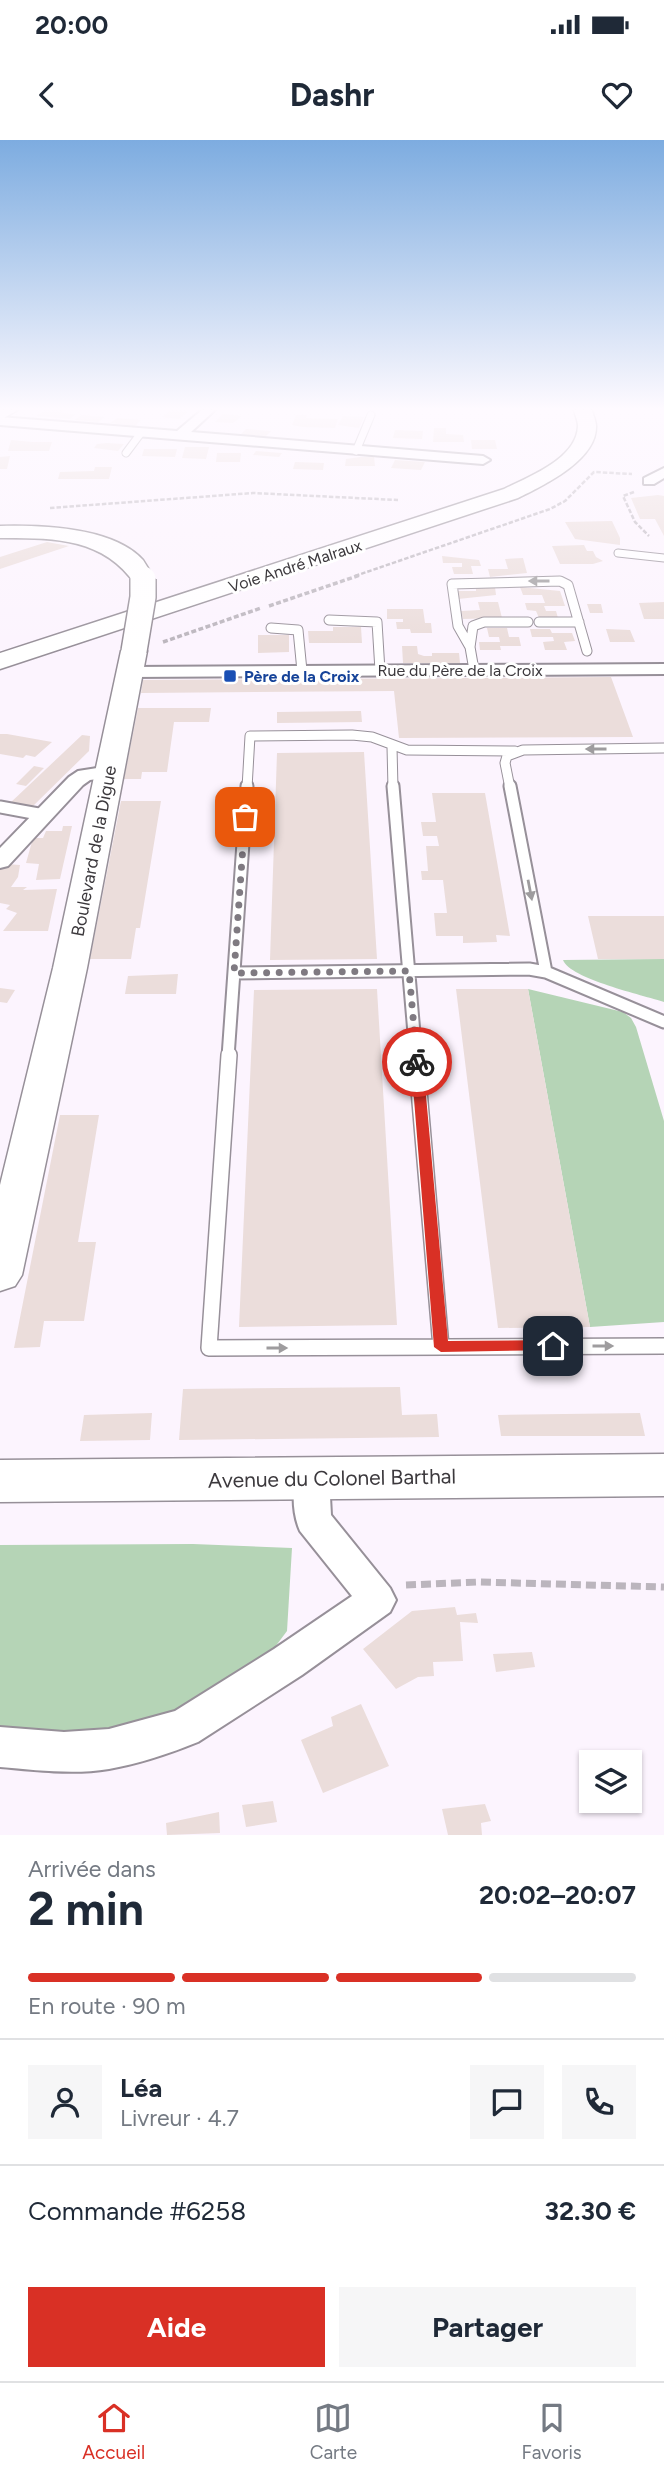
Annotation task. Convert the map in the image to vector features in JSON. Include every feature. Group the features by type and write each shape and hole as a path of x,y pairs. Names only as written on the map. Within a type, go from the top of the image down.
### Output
{"main road":[{"name":"Voie André Malraux","path":"0,652 394,526 496,489"},
{"name":"Voie André Malraux","path":"0,661 498,499 518,489"},
{"name":"Boulevard de la Digue","path":"0,532 57,533 82,539 128,559 139,570 143,579 143,597 132,661 70,968 0,1275"},
{"name":"Avenue du Colonel Barthal","path":"0,1481 664,1475"}],"street":[{"name":"Rue du Père de la Croix","path":"132,661 302,671 664,669"},
{"path":"0,861 81,778 110,772"},
{"path":"0,1747 64,1752 109,1749 184,1728 288,1662 377,1600 313,1520 312,1478"}],"lane":[{"path":"618,553 664,558"},
{"path":"470,647 457,622 452,584 565,582 587,651"},
{"path":"329,620 377,622 380,671"},
{"path":"474,670 470,647 475,624 579,622"},
{"path":"271,628 298,630 303,657 302,671"},
{"path":"664,748 407,750 365,736 250,736 209,1348 664,1346"},
{"path":"392,747 391,763 441,1347"},
{"path":"515,751 507,756 505,763 545,972"},
{"path":"0,807 44,815"},
{"path":"234,973 529,969 545,972 664,1021"}],"path":[{"path":"162,643 550,509 565,501 577,489"},
{"path":"635,522 623,496 640,489"},
{"path":"45,509 253,493 398,500"},
{"path":"377,1600 399,1586 479,1582 664,1587"}],"green space":[{"path":"664,959 664,1002 592,980 568,967 563,960"},
{"path":"528,989 623,1012 631,1018 636,1027 664,1121 664,1322 590,1327"},
{"path":"193,1544 292,1548 287,1631 272,1651 178,1713 118,1729 61,1733 0,1727 0,1545"}],"building":[{"path":"664,496 664,536 655,519 640,519 631,498"},
{"path":"612,521 620,538 620,545 575,539 565,522"},
{"path":"47,542 69,546 0,569 0,557"},
{"path":"584,545 587,551 593,551 596,557 603,561 593,564 560,564 552,546"},
{"path":"442,556 479,560 481,566 471,566 473,574 454,574 452,567 462,567 462,563 443,563"},
{"path":"523,558 527,573 490,577 488,569 508,569 505,559"},
{"path":"476,587 495,587 496,595 458,599 457,591 476,591"},
{"path":"520,587 560,591 565,606 544,606 546,611 556,611 558,618 539,618 536,611 527,610 525,603 545,603 542,595 523,595"},
{"path":"478,602 498,602 502,618 463,619 461,611 480,610"},
{"path":"664,602 664,619 644,619 639,603"},
{"path":"587,604 601,604 603,613 590,613"},
{"path":"387,609 423,609 425,623 431,623 432,633 411,633 410,629 397,629 396,622 403,622 403,619 387,619"},
{"path":"333,627 361,627 362,643 309,643 308,631 333,631"},
{"path":"487,628 507,628 509,637 519,637 521,646 480,650 479,642 500,642 499,637 489,637"},
{"path":"530,629 572,633 575,641 564,642 567,650 545,650 543,642 554,641 553,637 532,637"},
{"path":"606,629 630,630 635,642 610,642"},
{"path":"258,635 289,635 289,652 258,653"},
{"path":"402,646 417,646 418,654 424,656 432,656 432,653 459,653 460,663 403,663"},
{"path":"611,677 633,737 399,738 394,691 141,693 143,680"},
{"path":"138,708 211,708 209,722 174,722 167,772 142,772 141,779 124,779"},
{"path":"361,711 362,722 277,723 277,712"},
{"path":"0,734 52,742 35,757 26,755 23,758 0,754"},
{"path":"82,735 90,736 89,751 31,808 8,805"},
{"path":"364,752 377,959 270,960 277,753"},
{"path":"34,766 44,768 26,786 16,784"},
{"path":"432,793 485,793 510,936 496,935 497,942 463,943 463,936 436,936 434,913 447,913 443,880 422,880 421,871 428,871 426,846 439,846 437,836 423,836 421,822 436,822"},
{"path":"121,801 161,801 140,928 136,928 131,959 90,959"},
{"path":"63,826 72,826 60,879 36,880 39,864 26,863 33,838 43,838 46,831 62,831"},
{"path":"6,864 20,865 18,877 11,887 27,887 23,890 57,889 48,931 3,931 17,913 6,909 10,905 0,903 0,870"},
{"path":"588,916 664,916 664,959 598,959"},
{"path":"178,974 176,994 125,994 128,976"},
{"path":"0,988 15,990 7,1003 0,1002"},
{"path":"377,989 397,1325 239,1327 254,990"},
{"path":"456,989 528,989 590,1327 498,1328"},
{"path":"60,1115 99,1115 78,1242 96,1242 84,1321 44,1321 40,1347 14,1348"},
{"path":"400,1387 402,1415 437,1414 439,1437 179,1440 183,1389"},
{"path":"152,1413 150,1440 80,1441 84,1415"},
{"path":"640,1413 645,1436 501,1436 498,1415"},
{"path":"455,1607 457,1615 476,1613 478,1623 460,1622 463,1661 433,1662 434,1676 418,1677 396,1689 363,1649 412,1611"},
{"path":"532,1652 535,1667 496,1672 493,1654"},
{"path":"361,1704 389,1766 323,1793 301,1740 333,1726 331,1717"},
{"path":"273,1801 277,1822 246,1827 242,1805"},
{"path":"485,1804 491,1821 481,1823 482,1835 448,1835 442,1809"},
{"path":"219,1812 220,1833 167,1835 166,1823"}],"way so far":[{"path":"245,817 234,973 409,971 417,1062"}],"place":[{"name":"Père de la Croix","path":"230,676"}],"route":[{"path":"417,1062 441,1347 553,1346"}]}
